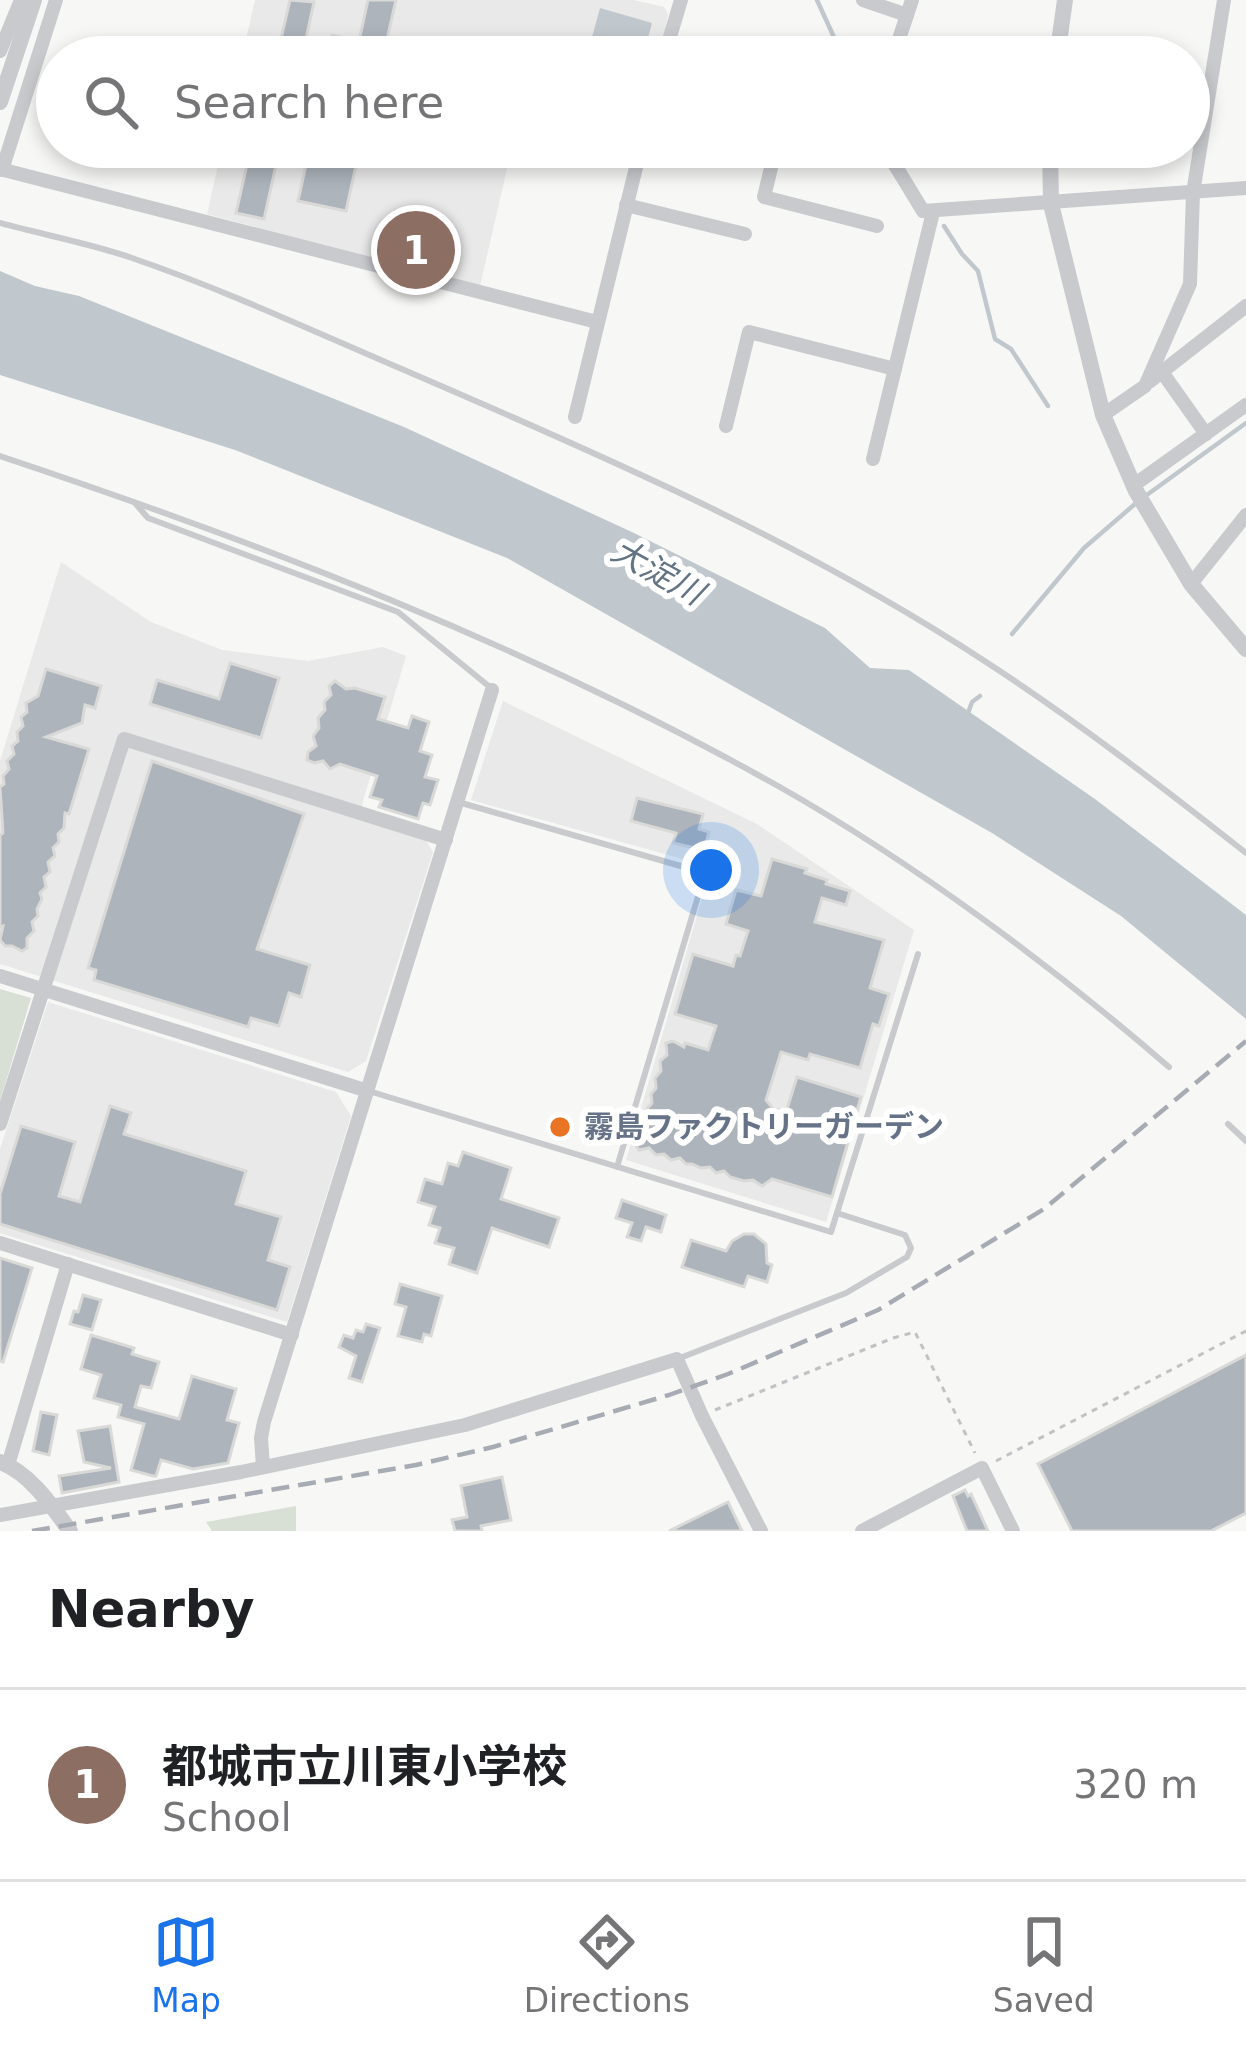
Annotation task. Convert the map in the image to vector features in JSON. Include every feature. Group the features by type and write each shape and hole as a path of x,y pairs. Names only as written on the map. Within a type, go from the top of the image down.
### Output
{"street":[{"path":"0,51 21,0"},
{"path":"0,102 34,0"},
{"path":"44,36 56,0"},
{"path":"670,36 680,0"},
{"path":"863,0 910,8"},
{"path":"1060,36 1065,0"},
{"path":"1210,87 1224,0"},
{"path":"36,62 1,170 597,322"},
{"path":"575,417 635,168"},
{"path":"771,168 764,197 878,226"},
{"path":"897,168 923,212 1246,188"},
{"path":"1050,168 1051,204 1103,415 1135,488 1191,584 1246,650"},
{"path":"1145,386 1190,284 1197,168"},
{"path":"626,205 745,234"},
{"path":"873,459 933,212"},
{"path":"1103,415 1246,306"},
{"path":"726,425 749,332 895,369"},
{"path":"1162,372 1206,434"},
{"path":"1135,488 1246,405"},
{"path":"1191,584 1246,515"},
{"path":"263,1466 264,1422 492,690"},
{"path":"0,1124 124,739 446,840"},
{"path":"0,976 368,1091"},
{"path":"0,1243 292,1335"},
{"path":"68,1264 4,1464 52,1506 70,1531"},
{"path":"0,1515 465,1425 676,1359 760,1531"},
{"path":"862,1531 982,1468 1013,1531"}],"lane":[{"path":"0,223 128,256 274,314 679,493 778,543 982,659 1246,853"},
{"path":"0,456 133,501 459,628 779,787 898,861 1004,937 1168,1067"},
{"path":"133,501 148,518 398,612 492,690"},
{"path":"458,802 705,873 616,1167"},
{"path":"368,1091 831,1232 918,954"},
{"path":"1228,1124 1246,1141"},
{"path":"676,1359 847,1293 907,1257 911,1248 905,1235 837,1214"}],"path":[{"path":"702,1416 915,1332 982,1468 1246,1331"}],"shaded area":[{"path":"255,0 634,0 664,7 668,14 664,36 247,36"},
{"path":"217,168 507,168 480,286 207,214"},
{"path":"61,562 151,622 222,650 308,661 383,647 406,656 358,818 425,839 433,852 366,1061 348,1072 0,964 0,761"},
{"path":"503,701 757,824 914,930 826,1222 626,1160 711,867 471,800"},
{"path":"0,989 31,998 0,1101"},
{"path":"48,1002 336,1092 351,1116 287,1322 0,1233 0,1149"},
{"path":"296,1506 296,1531 212,1531 206,1522"}],"water":[{"path":"600,8 652,23 648,36 592,36"},
{"name":"大淀川","path":"0,271 35,286 79,296 404,427 825,628 870,668 909,670 1095,799 1246,915 1246,1019 1121,916 992,833 507,558 235,450 0,375"}],"building":[{"path":"290,0 314,2 307,36 282,36"},
{"path":"368,0 396,0 388,36 360,36"},
{"path":"246,168 275,168 264,219 236,213"},
{"path":"305,168 355,168 346,211 298,201"},
{"path":"230,663 279,678 261,738 150,704 157,680 219,699"},
{"path":"46,669 101,686 95,708 85,705 82,723 46,737 89,749 53,848 55,856 48,862 50,872 44,877 46,887 32,922 34,931 22,951 0,940 0,787 23,726 26,703 38,696"},
{"path":"335,681 346,689 385,697 378,719 408,728 412,716 429,722 420,751 432,755 425,777 438,780 430,805 423,803 418,819 379,807 382,800 370,797 377,776 340,764 330,769 323,761 307,760 316,746 313,736 331,695 329,686"},
{"path":"152,761 304,814 257,949 310,965 301,997 289,993 279,1026 251,1018 248,1027 94,980 96,970 88,968"},
{"path":"637,798 703,814 699,829 709,832 704,850 673,843 676,833 631,821"},
{"path":"772,859 807,869 805,873 827,880 826,884 850,891 846,905 822,898 815,922 884,940 870,988 889,994 879,1026 873,1024 860,1068 810,1054 808,1060 781,1052 766,1100 774,1110 787,1109 797,1077 861,1097 832,1197 772,1179 762,1186 724,1171 686,1164 680,1158 656,1155 649,1148 639,1150 635,1144 652,1103 660,1061 667,1055 666,1043 708,1050 716,1026 675,1014 693,954 733,966 748,931 726,924 736,890 761,896"},
{"path":"110,1106 131,1113 124,1134 246,1171 236,1204 281,1217 268,1260 290,1267 277,1310 0,1224 0,1194 21,1126 75,1142 59,1196 80,1202"},
{"path":"463,1152 511,1168 501,1199 559,1218 549,1247 492,1228 477,1273 449,1264 454,1248 435,1243 440,1228 429,1225 435,1207 418,1202 425,1179 442,1184 448,1163 458,1166"},
{"path":"622,1200 666,1215 661,1232 646,1227 641,1241 627,1237 632,1223 616,1218"},
{"path":"744,1234 754,1234 766,1244 767,1263 772,1265 767,1282 748,1276 744,1287 682,1267 691,1240 726,1251"},
{"path":"0,1258 32,1268 3,1362 0,1361"},
{"path":"400,1284 442,1296 431,1336 424,1334 422,1342 398,1336 406,1307 395,1304"},
{"path":"83,1295 101,1300 92,1330 70,1324"},
{"path":"366,1324 380,1328 362,1382 349,1378 356,1356 339,1347 344,1335 353,1338"},
{"path":"91,1335 134,1348 132,1354 159,1362 151,1388 141,1386 135,1407 179,1419 192,1376 236,1389 227,1420 239,1423 228,1463 193,1469 161,1460 156,1476 131,1470 144,1424 118,1417 121,1405 94,1398 101,1375 81,1369"},
{"path":"1246,1355 1246,1513 1211,1531 1072,1531 1038,1464"},
{"path":"41,1412 57,1415 49,1455 33,1451"},
{"path":"110,1426 119,1482 62,1493 59,1476 111,1468 84,1462 78,1431"},
{"path":"502,1477 511,1520 481,1526 482,1531 455,1531 452,1520 467,1517 461,1486"},
{"path":"965,1490 988,1531 967,1531 953,1496"},
{"path":"728,1502 742,1531 669,1531"}],"waterway":[{"path":"817,0 833,36"},
{"path":"944,226 978,271 995,339 1011,349 1048,406"},
{"path":"1144,497 1246,423"},
{"path":"1012,634 1084,548 1135,504"},
{"path":"967,716 980,696"}],"railway":[{"path":"32,1531 416,1465 493,1447 728,1374 878,1310 1044,1209 1246,1041"}],"place":[{"name":"都城市立川東小学校","path":"416,250"},
{"name":"霧島ファクトリーガーデン","path":"560,1127"}]}
